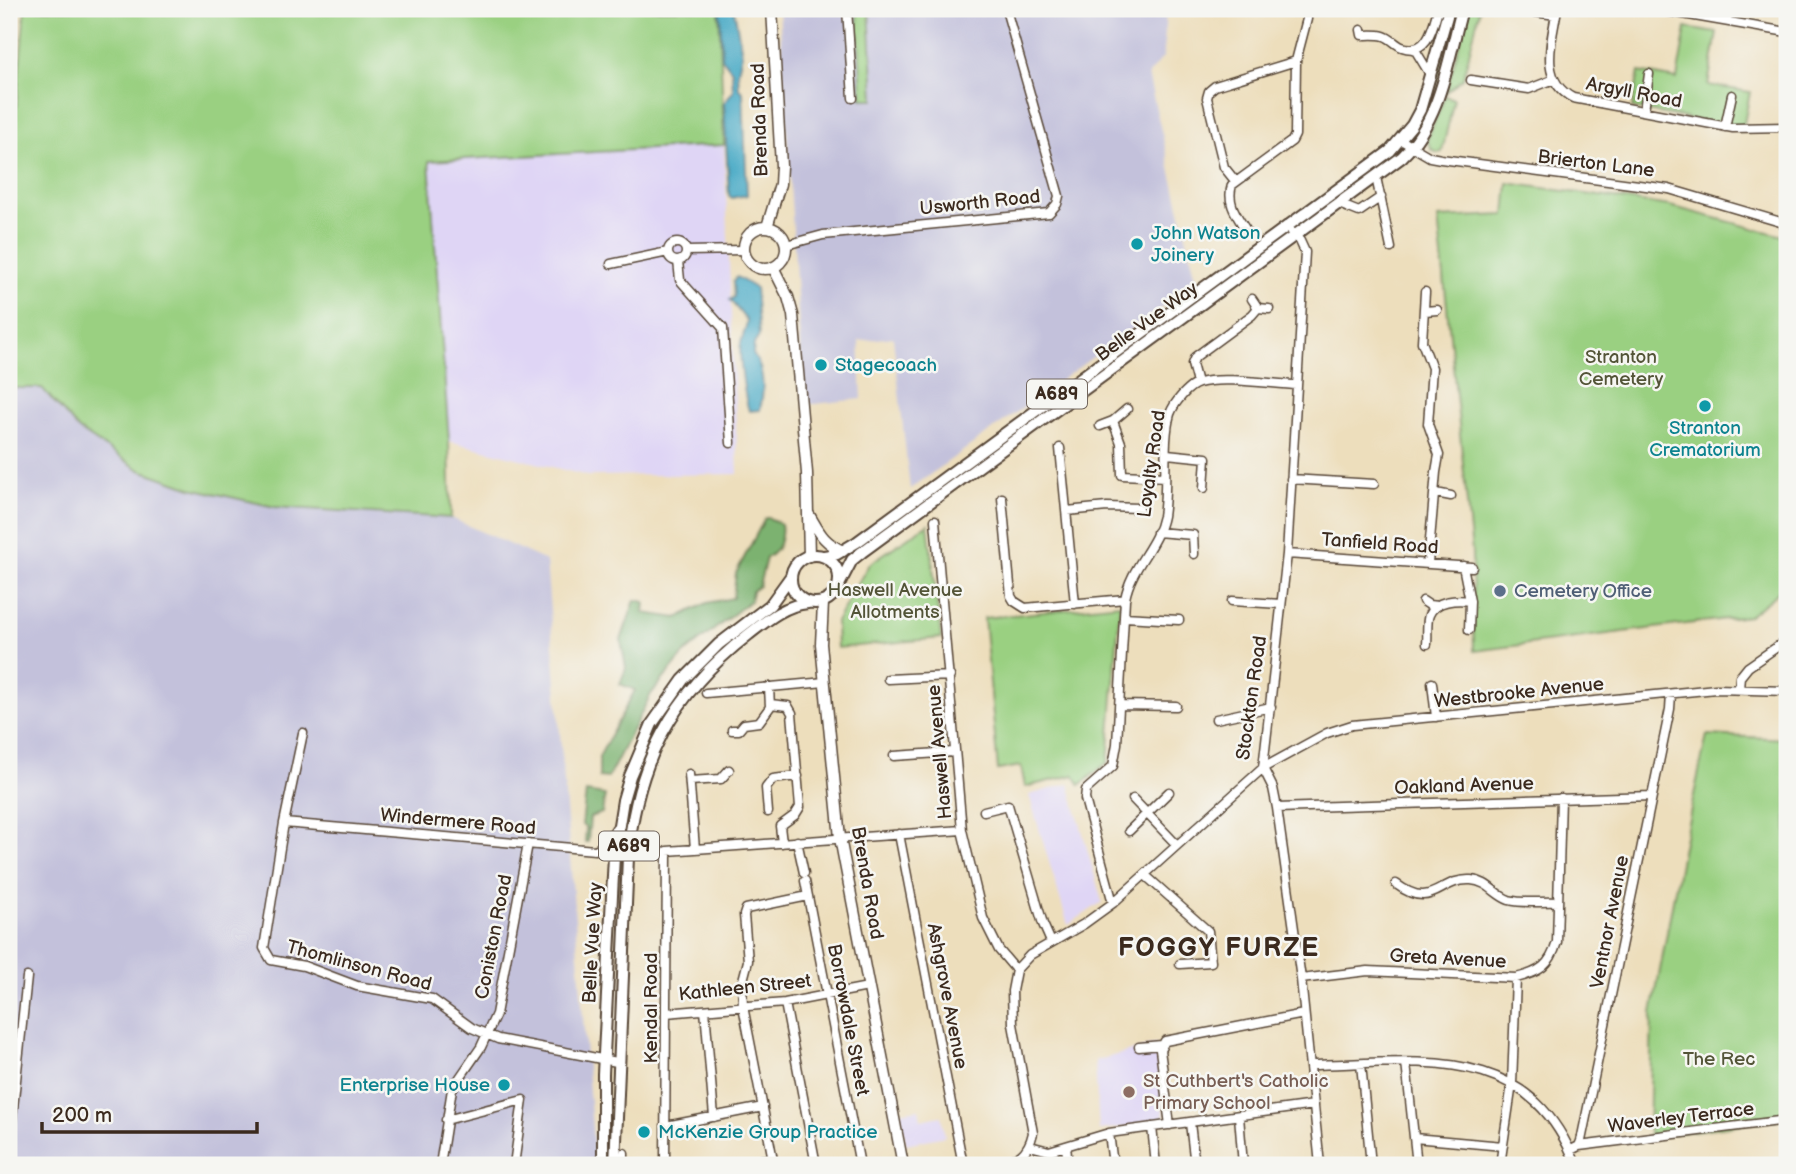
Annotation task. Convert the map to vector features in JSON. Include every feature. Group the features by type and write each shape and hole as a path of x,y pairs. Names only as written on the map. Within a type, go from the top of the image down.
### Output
{"highway":[{"name":"A689","path":"791,576 797,563 809,556 824,556 843,551 1291,231 1378,160 1401,140 1420,110 1449,9"},
{"name":"A689","path":"1380,175 1412,147 1429,123 1462,9"},
{"name":"Belle Vue Way","path":"839,585 852,560 862,552 1291,231 1339,204 1380,175"},
{"path":"824,556 836,567 839,585"},
{"name":"Belle Vue Way","path":"603,1165 604,1059 618,825 622,800 641,746 668,701 703,658 775,600 791,576"},
{"path":"791,576 794,593 808,603"},
{"name":"A689","path":"808,603 822,603 833,596 839,585"},
{"name":"Belle Vue Way","path":"615,1165 630,832 648,761 678,705 707,670 731,648 779,613 797,604 808,603"}],"main road":[{"name":"Brenda Road","path":"767,227 780,184 781,166 772,9"},
{"path":"767,227 779,232 786,245 782,260 773,267 760,268 749,262 744,250 749,234 767,227"},
{"path":"773,267 793,314 807,473 809,556"},
{"path":"808,512 826,543 843,551"},
{"name":"Brenda Road","path":"822,603 820,630 840,838 903,1165"}],"street":[{"path":"848,9 853,98"},
{"path":"1247,232 1229,199 1232,185 1292,141 1295,135 1296,61 1307,9"},
{"path":"1362,30 1362,35 1383,36 1400,47 1414,48 1431,35 1438,9"},
{"path":"1654,9 1787,32"},
{"name":"Usworth Road","path":"786,245 823,235 1049,213 1054,210 1059,195 1008,10"},
{"path":"1471,80 1529,89 1552,80 1549,60 1557,12 1520,10"},
{"path":"1414,48 1431,76"},
{"path":"1236,182 1224,167 1207,98 1209,91 1215,86 1296,61"},
{"path":"1644,111 1649,74"},
{"name":"Argyll Road","path":"1552,80 1573,98 1725,127 1787,127"},
{"path":"1725,127 1732,95"},
{"name":"Brierton Lane","path":"1401,140 1430,157 1669,189 1787,224"},
{"path":"1380,175 1381,197 1391,248"},
{"path":"1339,204 1359,212 1381,197"},
{"path":"1239,218 1248,213"},
{"name":"Stockton Road","path":"1016,970 1030,955 1084,924 1113,902 1263,768 1287,554 1305,252 1291,231"},
{"path":"668,252 676,243 682,245 686,251"},
{"path":"686,251 744,250"},
{"path":"668,252 672,260 678,261 684,257 686,251"},
{"path":"611,264 668,252"},
{"path":"678,261 680,280 723,328 731,443"},
{"path":"1425,292 1422,342 1432,368 1428,424 1439,455 1428,563"},
{"path":"1252,299 1258,308"},
{"path":"1258,308 1195,357 1192,364 1197,383 1229,381 1296,385"},
{"path":"1258,308 1269,309"},
{"path":"1425,312 1437,310"},
{"name":"Loyalty Road","path":"1113,902 1085,799 1086,790 1114,766 1125,599 1130,579 1163,517 1171,413 1180,398 1197,383"},
{"path":"1100,426 1113,421 1127,409"},
{"path":"1113,421 1121,443 1122,475 1165,477"},
{"path":"1060,448 1075,604"},
{"path":"1167,454 1206,458 1204,488"},
{"path":"1291,479 1374,484"},
{"path":"1436,493 1451,496"},
{"path":"1002,498 1011,596 1014,601 1025,608 1125,599"},
{"path":"1067,511 1123,512 1139,509"},
{"name":"Haswell Avenue","path":"936,520 962,830 983,918 999,950 1016,970"},
{"name":"Loyalty Road","path":"1157,532 1193,535 1194,554"},
{"name":"Tanfield Road","path":"1287,554 1468,566 1470,601"},
{"path":"1427,643 1429,615 1437,606 1455,599 1470,601 1469,630"},
{"path":"1232,601 1281,604"},
{"path":"1423,601 1437,606"},
{"path":"1124,617 1179,620"},
{"path":"1739,689 1740,677 1748,667 1787,640"},
{"path":"888,679 950,676"},
{"path":"706,693 825,682"},
{"path":"1432,683 1436,717"},
{"path":"732,730 739,730 744,724 760,722 770,705 769,688"},
{"name":"Westbrooke Avenue","path":"1263,768 1340,728 1671,694 1739,689 1787,691"},
{"name":"Ventnor Avenue","path":"1575,1148 1653,796 1671,694"},
{"path":"770,705 784,704 791,709 798,776 800,807 795,815 780,826 782,843"},
{"path":"1120,705 1176,706"},
{"path":"1216,719 1271,707"},
{"name":"Thomlinson Road","path":"303,733 284,823 264,948 271,960 304,965 357,986 432,999 472,1028 487,1035 618,1062"},
{"path":"894,757 954,752"},
{"path":"1263,768 1273,788 1277,808 1301,979 1320,1165"},
{"path":"729,769 721,779 689,778 695,849 962,830"},
{"path":"768,812 766,788 773,779 798,776"},
{"path":"1129,831 1169,792"},
{"name":"Oakland Avenue","path":"1277,808 1653,796"},
{"name":"Greta Avenue","path":"1301,979 1368,971 1516,978 1535,972 1551,960 1556,942 1562,798"},
{"path":"1133,799 1177,845"},
{"path":"984,811 1008,805 1043,924 1051,942"},
{"name":"Windermere Road","path":"284,823 595,850 605,845 618,825"},
{"name":"Ashgrove Avenue","path":"899,834 963,1165"},
{"name":"Borrowdale Street","path":"797,841 860,1165"},
{"name":"Coniston Road","path":"440,1165 452,1089 481,1048 496,1014 528,844"},
{"name":"Kendal Road","path":"665,1165 667,852 695,849"},
{"path":"1145,875 1208,931 1211,962 1180,964"},
{"path":"1396,884 1410,893 1429,895 1455,882 1471,880 1484,883 1499,895 1513,901 1558,902"},
{"path":"1410,893 1415,882"},
{"path":"739,1165 773,1162 743,1006 742,984 748,961 744,915 746,909 808,895"},
{"path":"996,1165 1019,1162 1030,1146 1034,1127 1013,1024 1012,991 1016,970"},
{"path":"9,1146 27,977"},
{"path":"1500,1165 1512,1084 1516,978"},
{"name":"Kathleen Street","path":"666,1013 785,1003 868,987"},
{"path":"785,1003 816,1165"},
{"path":"705,1010 714,1117"},
{"path":"1170,1125 1160,1050 1165,1041 1304,1014"},
{"path":"1139,1047 1162,1045"},
{"path":"1406,1063 1417,1165"},
{"path":"1361,1064 1371,1165"},
{"path":"1310,1065 1447,1064 1512,1084 1543,1108 1575,1148 1576,1165"},
{"path":"446,1120 523,1100 514,1165"},
{"path":"1030,1146 1049,1151 1109,1133 1314,1105"},
{"path":"666,1126 762,1107"},
{"path":"1239,1115 1243,1165"},
{"name":"Waverley Terrace","path":"1575,1148 1787,1121"},
{"path":"1190,1123 1195,1165"},
{"path":"1152,1127 1156,1165"},
{"path":"1109,1133 1113,1165"},
{"path":"1414,1138 1503,1146"},
{"path":"1066,1146 1068,1165"},
{"path":"624,1153 624,1165"}],"shaded area":[{"path":"779,9 1166,9 1163,57 1148,75 1197,282 910,489 893,337 859,341 862,399 804,405"},
{"path":"724,145 738,474 588,476 449,441 429,161"},
{"path":"9,388 42,388 79,430 140,470 275,507 451,518 546,561 595,1165 9,1165"},
{"path":"1069,784 1102,902 1068,925 1029,795"},
{"name":"St Cuthbert's Catholic Primary School","path":"1156,1044 1164,1122 1099,1130 1095,1061"},
{"path":"919,1109 921,1120 941,1116 945,1136 906,1144 900,1112"}],"green space":[{"path":"25,9 719,9 724,145 429,161 449,441 451,518 275,507 191,488 140,470 79,430 42,388 9,388 9,187"},
{"path":"857,9 869,9 874,99 862,99"},
{"path":"1469,9 1480,9 1463,78 1446,92"},
{"path":"1454,12 1456,15 1433,98 1430,107 1425,108"},
{"path":"1686,28 1717,33 1708,85 1750,92 1743,129 1632,108 1639,72 1677,79"},
{"path":"1445,96 1454,99 1442,152 1438,153 1432,150 1427,140"},
{"name":"Stranton Cemetery","path":"1508,183 1670,206 1787,237 1787,585 1749,616 1474,651 1472,552 1438,218 1505,215"},
{"path":"765,518 781,524 781,539 774,552 766,558 759,586 752,591 750,601 686,652 651,694 608,778 599,777 599,757 635,690 620,684 626,668 621,640 635,600 645,602 644,613 677,618 707,603 733,598 736,573"},
{"name":"Haswell Avenue Allotments","path":"928,524 941,638 837,648 836,622 869,564"},
{"path":"1120,604 1108,762 1080,785 1074,775 1025,787 1021,766 998,770 984,618"},
{"name":"The Rec","path":"1707,735 1787,739 1787,1118 1649,1137 1652,1013"},
{"path":"586,792 605,795 602,813 590,817 588,842 585,842 586,828 582,825"}],"water":[{"path":"720,9 734,9 742,54 738,71 739,89 743,92 747,195 732,198 729,196 724,103 733,91 732,71 722,58"},
{"path":"737,277 755,288 759,336 754,344 753,354 760,367 762,381 760,410 749,411 744,387 740,349 747,321 730,300 734,297 733,282"}],"place":[{"name":"John Watson Joinery","path":"1137,244"},
{"name":"Stagecoach","path":"821,365"},
{"name":"Stranton Crematorium","path":"1705,406"},
{"name":"Cemetery Office","path":"1500,591"},
{"name":"Enterprise House","path":"504,1085"},
{"name":"St Cuthbert's Catholic Primary School","path":"1129,1092"},
{"name":"McKenzie Group Practice","path":"644,1132"}],"district":[{"name":"FOGGY FURZE","path":"1219,948"}]}
